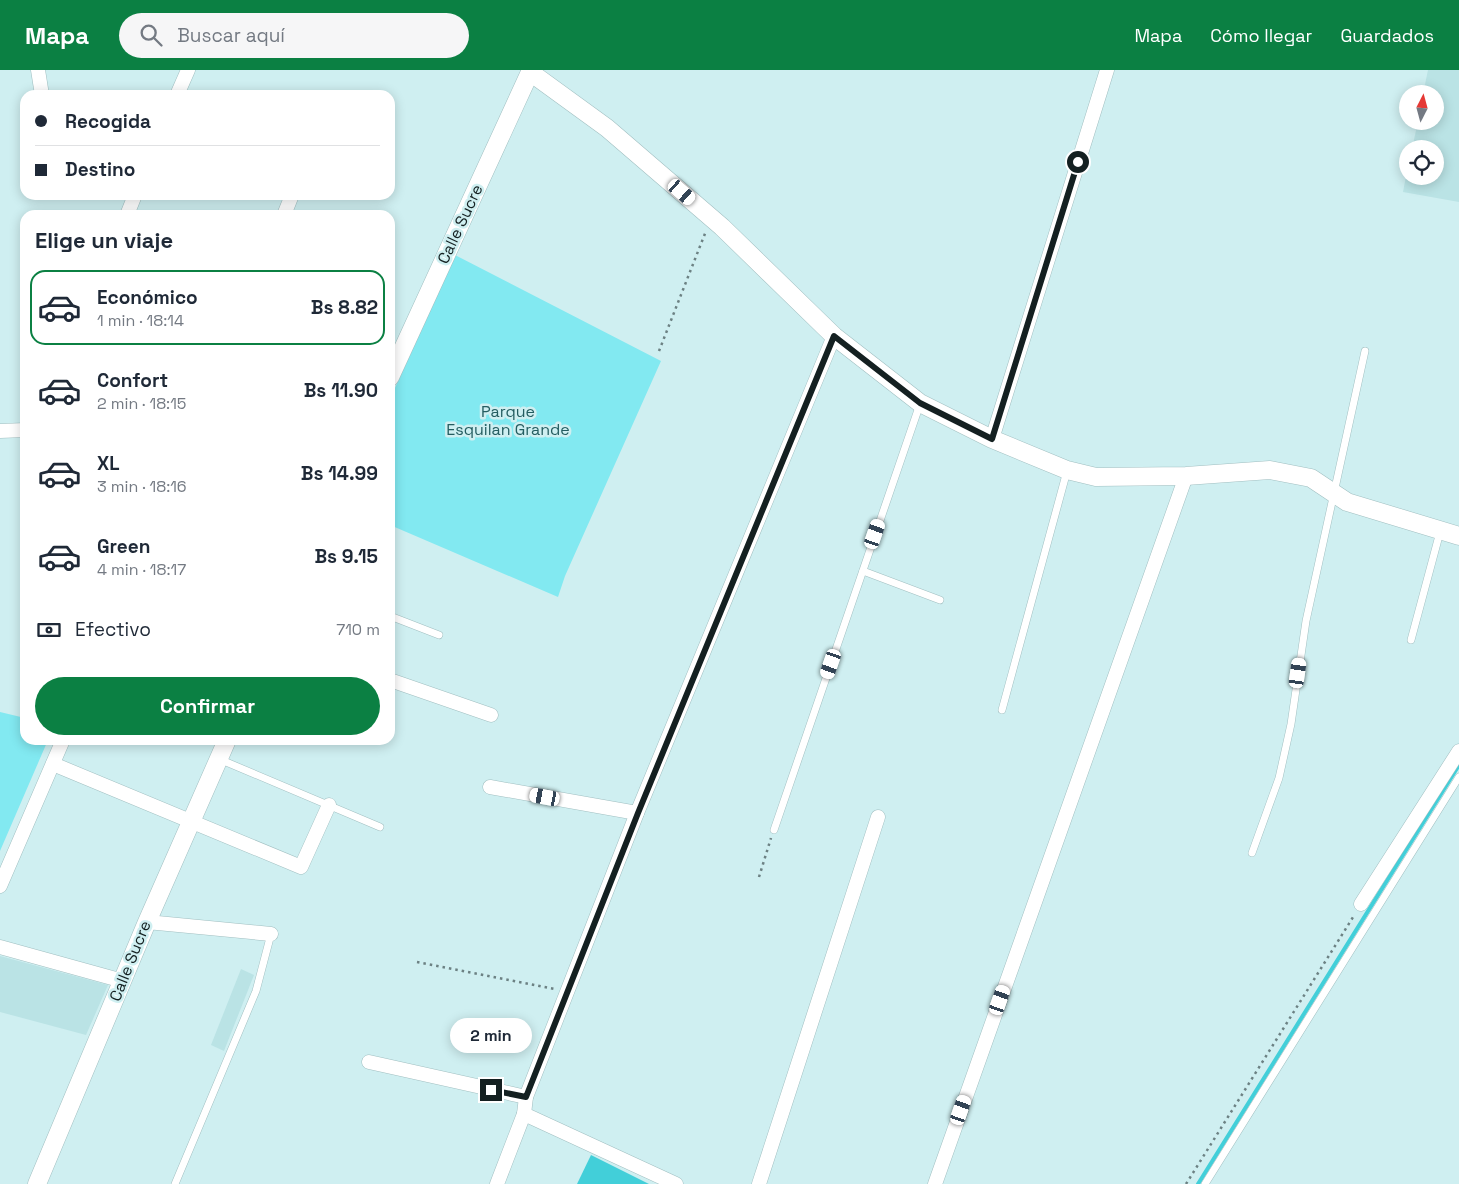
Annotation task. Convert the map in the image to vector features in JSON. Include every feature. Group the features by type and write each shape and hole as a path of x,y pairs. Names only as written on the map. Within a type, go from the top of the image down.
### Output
{"street":[{"path":"38,70 41,90"},
{"path":"179,90 188,70"},
{"path":"992,439 1107,70"},
{"path":"529,71 607,128 711,218 834,336 920,403 992,439 1067,470 1096,477 1186,476 1270,470 1311,478 1347,502 1459,536"},
{"name":"Calle Sucre","path":"395,366 529,71"},
{"path":"496,1184 524,1114 526,1097 638,813 834,336"},
{"path":"0,431 20,430"},
{"path":"935,1184 1186,476"},
{"path":"395,682 490,715"},
{"path":"0,886 61,745"},
{"name":"Calle Sucre","path":"37,1184 146,922 225,745"},
{"path":"1361,904 1459,751"},
{"path":"53,764 301,867 329,805"},
{"path":"490,787 638,813"},
{"path":"759,1184 878,818"},
{"path":"146,922 270,934"},
{"path":"0,947 123,980"},
{"path":"369,1062 526,1097"},
{"path":"524,1114 676,1184"}],"lane":[{"path":"1252,854 1279,778 1291,724 1306,621 1365,351"},
{"path":"774,830 920,403"},
{"path":"1002,710 1067,470"},
{"path":"1411,640 1441,531"},
{"path":"863,571 940,600"},
{"path":"395,618 439,635"},
{"path":"218,759 380,827"},
{"path":"1205,1184 1459,777"},
{"path":"175,1184 256,991 270,934"}],"path":[{"path":"659,351 711,218"},
{"path":"759,877 774,830"},
{"path":"1186,1184 1361,904"},
{"path":"417,962 568,992"}],"shaded area":[{"path":"1428,70 1459,70 1459,202 1403,192 1404,185 1444,185 1444,140 1414,140 1416,130 1444,130 1444,85 1425,85"},
{"path":"0,956 108,985 86,1035 0,1012"},
{"path":"241,969 254,975 224,1051 211,1045"},
{"path":"591,1155 649,1184 577,1184"}],"green space":[{"name":"Parque Esquilan Grande","path":"455,255 661,361 565,576 558,597 395,527 395,388"},
{"path":"0,712 20,717 20,745 46,745 0,851"}],"waterway":[{"path":"1198,1184 1459,765"}],"route":[{"path":"491,1090 526,1097 638,813 834,336 920,403 992,439 1078,162"}]}
